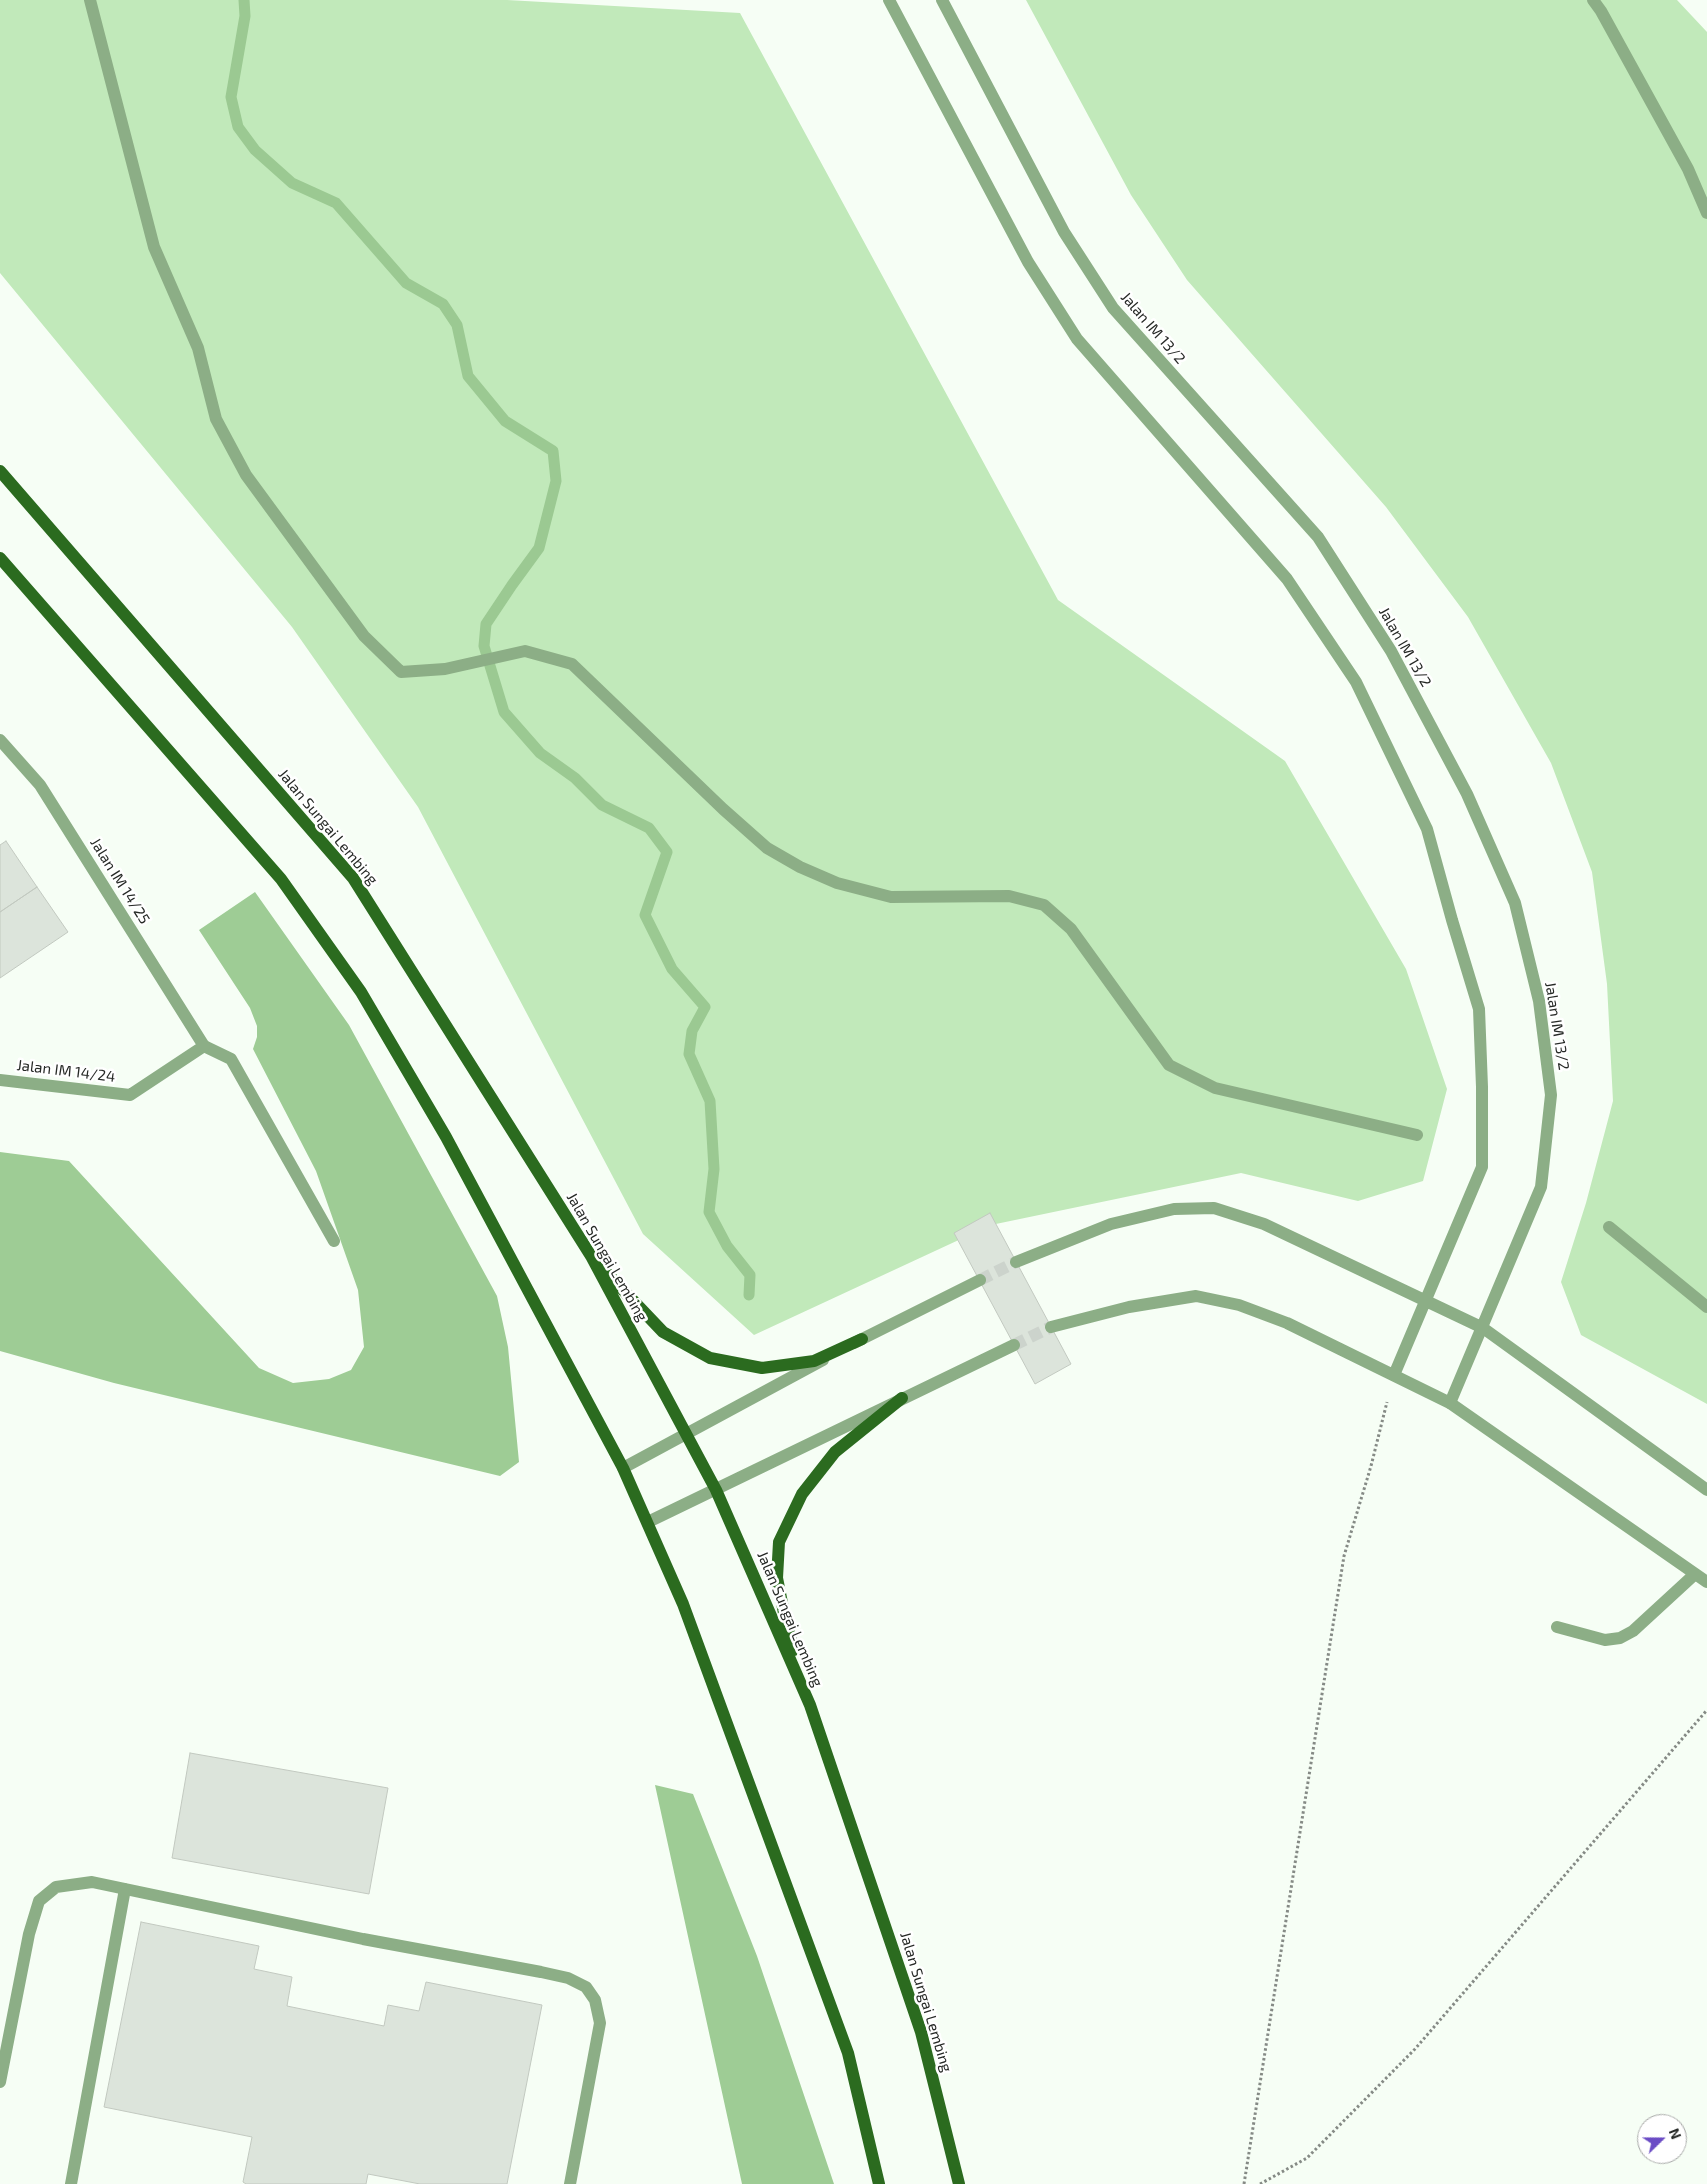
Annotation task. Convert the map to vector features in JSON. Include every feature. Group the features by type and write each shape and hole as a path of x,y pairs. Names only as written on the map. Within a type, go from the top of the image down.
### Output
{"main road":[{"name":"Jalan Sungai Lembing","path":"0,471 353,878 591,1256 716,1490 810,1705 921,2032 959,2184"},
{"path":"0,558 281,880 361,992 446,1136 623,1468 686,1613 848,2053 878,2184"},
{"path":"591,1256 663,1332 710,1358 762,1368 814,1361 862,1339"},
{"path":"810,1705 785,1618 777,1578 779,1542 802,1494 835,1452 902,1398"}],"street":[{"path":"90,0 154,247 198,348 216,419 246,475 364,636 401,672 445,669 525,651 572,664 722,809 767,848 800,867 837,883 892,897 1009,896 1044,905 1071,929 1169,1065 1215,1088 1417,1135"},
{"path":"889,0 1028,262 1077,339 1287,580 1356,682 1427,829 1479,1009 1482,1087 1482,1167 1394,1375"},
{"name":"Jalan IM 13/2","path":"942,0 1064,232 1113,308 1318,537 1391,651 1467,794 1515,903 1539,1001 1551,1095 1541,1187 1450,1403"},
{"path":"1593,0 1601,11 1688,169 1707,213"},
{"name":"Jalan IM 14/25","path":"0,740 40,785 204,1046"},
{"path":"204,1046 231,1059 334,1241"},
{"name":"Jalan IM 14/24","path":"0,1080 130,1094 204,1046"},
{"path":"1016,1262 1111,1224 1174,1209 1214,1208 1264,1224 1483,1328 1707,1490"},
{"path":"1609,1227 1707,1307"},
{"path":"623,1468 862,1339 980,1280"},
{"path":"1051,1328 1129,1307 1196,1296 1239,1305 1288,1323 1450,1403 1707,1582"},
{"path":"648,1522 1014,1345"},
{"path":"1557,1627 1605,1640 1620,1638 1633,1631 1695,1574"},
{"path":"0,2082 27,1943 39,1901 56,1887 92,1882 363,1939 541,1972 568,1978 586,1987 596,2000 600,2023 570,2184"},
{"path":"71,2184 125,1889"}],"path":[{"path":"1244,2184 1344,1556 1371,1466 1394,1375"},
{"path":"1260,2184 1307,2158 1416,2049 1707,1710"}],"green space":[{"path":"0,0 507,0 740,13 1058,600 1285,761 1406,969 1447,1089 1423,1181 1358,1201 1241,1173 991,1225 754,1335 643,1234 418,807 292,627 0,273"},
{"path":"1026,0 1677,0 1707,32 1707,1404 1581,1335 1561,1282 1586,1203 1613,1101 1607,984 1592,872 1551,763 1468,617 1386,507 1187,280 1131,195"},
{"path":"255,892 349,1025 497,1296 508,1347 519,1462 500,1476 114,1383 0,1351 0,1152 69,1161 259,1368 293,1383 329,1379 351,1370 364,1347 358,1290 316,1171 253,1049 257,1037 257,1026 250,1008 199,930"},
{"path":"655,1785 693,1794 757,1956 834,2184 742,2184"}],"building":[{"path":"6,841 37,887 0,912 0,845"},
{"path":"37,887 68,932 0,978 0,912"},
{"path":"990,1213 1071,1364 1035,1384 954,1233"},
{"path":"190,1753 388,1788 369,1894 172,1858"},
{"path":"141,1922 259,1946 254,1969 292,1977 287,2006 384,2026 388,2005 419,2011 426,1982 542,2005 507,2184 420,2184 368,2174 366,2184 246,2184 243,2182 252,2137 104,2107"}],"waterway":[{"path":"244,0 245,16 231,97 238,127 255,150 292,183 336,203 406,283 443,304 457,325 468,376 505,421 553,451 556,481 539,548 486,624 484,646 504,712 540,753 575,778 602,805 649,828 667,852 645,915 672,969 705,1007 692,1031 689,1054 710,1101 714,1169 709,1212 727,1246 750,1275 749,1295"}],"tunnel":[{"path":"980,1280 1016,1262"},
{"path":"1014,1345 1051,1327"}]}
